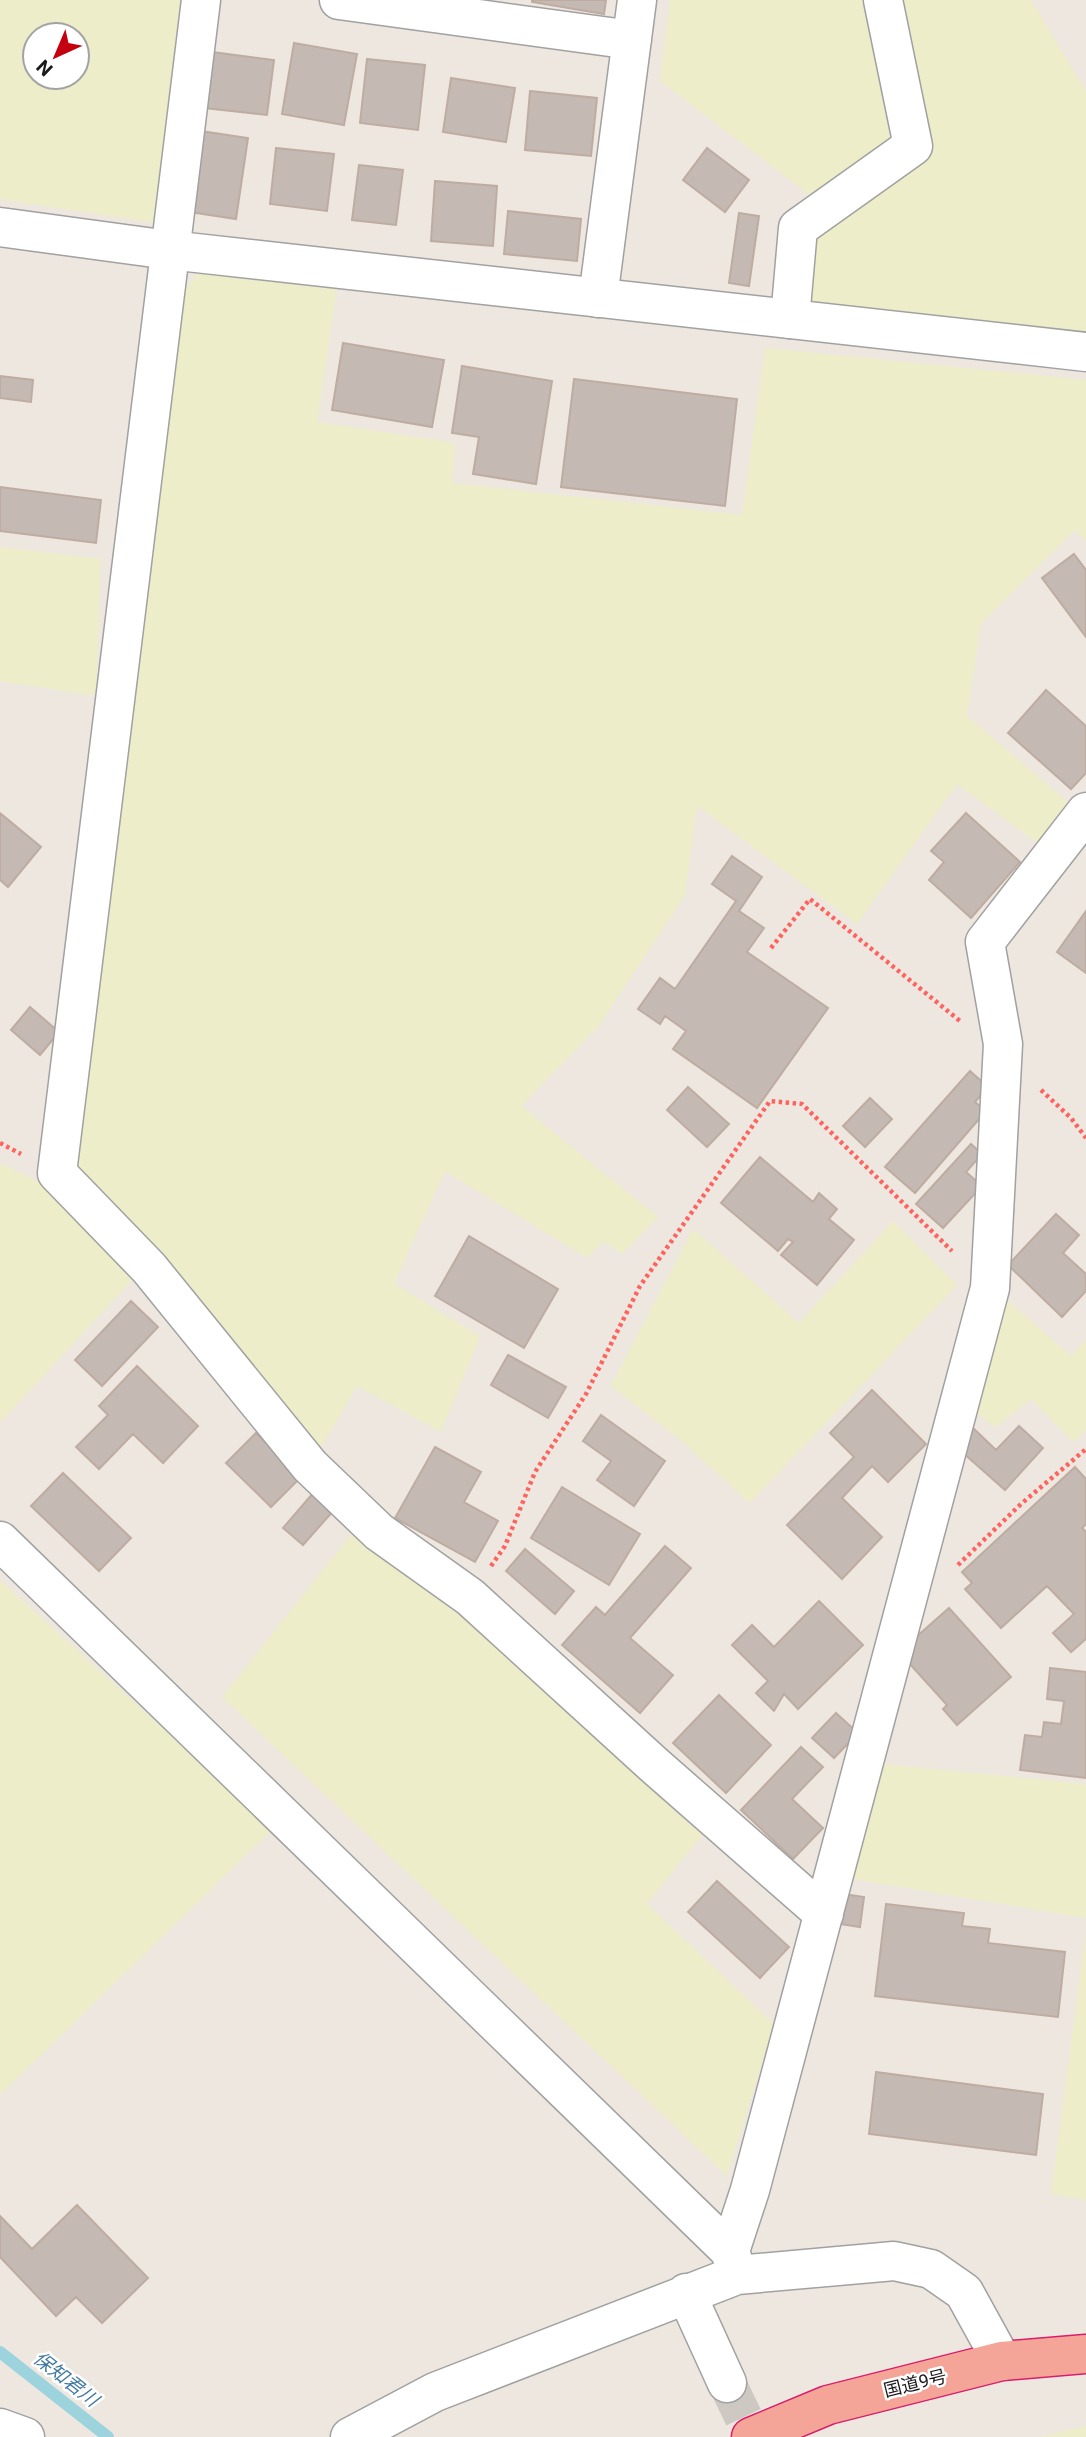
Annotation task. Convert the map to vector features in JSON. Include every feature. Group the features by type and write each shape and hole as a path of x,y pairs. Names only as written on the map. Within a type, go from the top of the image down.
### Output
{"highway":[{"name":"国道9号","path":"751,2437 828,2405 1002,2361 1086,2354"}],"street":[{"path":"201,0 57,1173 149,1268 310,1466 379,1532 470,1597 653,1764 824,1914"},
{"path":"339,0 632,40"},
{"path":"598,298 637,0"},
{"path":"790,319 798,228 914,146 883,0"},
{"path":"0,227 169,250 1086,352"},
{"path":"734,2263 750,2190 990,1288 1003,1044 985,942 1086,812"},
{"path":"0,1541 734,2263"},
{"path":"350,2437 435,2392 686,2293 734,2263 894,2261 931,2269 964,2292 1002,2361"},
{"path":"686,2293 727,2383"},
{"path":"0,2428 25,2437"}],"path":[{"path":"771,948 810,899 1003,1055 1071,1118 1086,1138"},
{"path":"470,1597 505,1546 534,1472 586,1394 640,1286 770,1101 802,1104 990,1288"},
{"path":"952,1572 1021,1504 1086,1449"}],"green space":[{"path":"0,0 182,0 155,223 0,199"},
{"path":"670,0 866,0 898,145 815,199 660,81"},
{"path":"900,0 1031,0 1086,91 1086,335 805,302 815,237 934,152"},
{"path":"199,271 337,289 317,422 455,443 452,483 742,515 765,348 1086,380 1086,541 1075,530 981,624 967,716 1068,802 1039,844 957,784 857,924 697,806 685,895 599,1026 521,1106 658,1217 622,1254 604,1241 587,1258 445,1171 394,1284 480,1336 441,1432 357,1386 318,1453 71,1162 181,296"},
{"path":"0,547 101,559 96,696 0,681"},
{"path":"0,1163 46,1185 137,1275 0,1423"},
{"path":"893,1221 957,1285 750,1503 678,1438 611,1386 693,1229 799,1323"},
{"path":"998,1292 1071,1356 1086,1340 1086,1430 1073,1442 1031,1399 996,1427 969,1407"},
{"path":"353,1532 465,1620 702,1835 647,1904 774,2024 727,2176 222,1697"},
{"path":"0,1580 273,1829 0,2095"},
{"path":"881,1764 1086,1784 1086,1918 853,1879"},
{"path":"1086,1932 1086,2200 1051,2194"},
{"path":"1086,2426 1086,2437 1040,2437"}],"building":[{"path":"532,0 606,0 604,14"},
{"path":"294,43 357,54 344,125 282,114"},
{"path":"212,52 274,60 267,115 205,108"},
{"path":"367,59 425,65 418,130 360,123"},
{"path":"451,78 515,88 506,142 443,132"},
{"path":"530,91 597,98 591,156 525,150"},
{"path":"201,131 248,138 236,219 189,212"},
{"path":"276,148 334,154 327,211 270,204"},
{"path":"707,148 749,180 725,212 683,180"},
{"path":"359,165 403,170 396,225 352,220"},
{"path":"435,181 497,186 493,246 431,241"},
{"path":"508,211 581,219 577,261 504,254"},
{"path":"739,213 759,216 749,286 729,283"},
{"path":"343,343 444,360 432,427 332,410"},
{"path":"462,366 552,381 536,484 473,474 479,437 452,433"},
{"path":"0,376 33,380 31,402 0,398"},
{"path":"574,379 737,399 725,506 561,487"},
{"path":"0,487 101,500 96,543 0,531"},
{"path":"1074,554 1086,570 1086,637 1042,578"},
{"path":"1046,690 1086,726 1086,773 1071,789 1008,733"},
{"path":"0,813 41,847 8,887 0,880"},
{"path":"966,813 1020,862 971,918 929,880 944,862 931,851"},
{"path":"732,856 762,877 739,911 764,928 747,952 828,1008 757,1108 673,1049 686,1031 665,1016 660,1024 638,1009 660,978 675,989 736,901 712,884"},
{"path":"1086,911 1086,973 1057,952"},
{"path":"30,1007 59,1032 40,1055 11,1030"},
{"path":"970,1071 988,1087 975,1102 986,1111 915,1193 885,1167"},
{"path":"688,1087 729,1124 707,1147 667,1110"},
{"path":"870,1098 892,1119 865,1147 843,1126"},
{"path":"971,1144 982,1154 966,1172 982,1186 943,1228 916,1204"},
{"path":"760,1157 813,1202 819,1193 837,1209 829,1219 854,1240 817,1285 781,1255 793,1242 788,1239 778,1251 721,1203"},
{"path":"1056,1214 1079,1235 1063,1253 1086,1274 1086,1291 1062,1317 1008,1265"},
{"path":"469,1236 558,1289 524,1348 435,1296"},
{"path":"131,1301 158,1327 102,1386 75,1360"},
{"path":"508,1355 566,1387 548,1418 491,1385"},
{"path":"137,1366 198,1426 163,1463 133,1434 99,1469 76,1447 108,1415 99,1406"},
{"path":"872,1390 926,1444 888,1482 872,1466 842,1498 882,1537 842,1579 787,1525 854,1457 830,1433"},
{"path":"601,1415 665,1461 634,1506 597,1480 611,1461 583,1441"},
{"path":"971,1426 996,1450 1019,1426 1043,1448 1005,1490 954,1445"},
{"path":"256,1433 301,1477 271,1507 226,1463"},
{"path":"435,1447 481,1472 464,1502 498,1521 475,1562 395,1518"},
{"path":"1075,1467 1086,1479 1086,1524 1082,1528 1086,1532 1086,1639 1071,1652 1053,1633 1074,1614 1047,1586 1001,1628 965,1589 972,1583 962,1572"},
{"path":"63,1473 131,1538 99,1571 31,1506"},
{"path":"562,1487 640,1534 609,1585 531,1538"},
{"path":"314,1492 334,1510 303,1545 283,1528"},
{"path":"665,1546 691,1568 630,1638 673,1675 640,1713 562,1645 596,1607 605,1615"},
{"path":"525,1549 574,1591 555,1614 506,1571"},
{"path":"819,1601 863,1645 798,1709 784,1694 774,1711 756,1693 768,1681 732,1645 752,1625 774,1647"},
{"path":"949,1608 1011,1677 957,1725 943,1709 947,1705 899,1652"},
{"path":"1050,1668 1086,1672 1086,1778 1020,1770 1025,1735 1042,1737 1044,1722 1061,1724 1064,1701 1047,1699"},
{"path":"719,1695 771,1745 726,1793 673,1743"},
{"path":"836,1713 858,1733 834,1758 812,1738"},
{"path":"801,1747 823,1767 792,1799 823,1828 793,1859 741,1810"},
{"path":"717,1881 789,1947 760,1978 688,1912"},
{"path":"844,1894 864,1897 860,1927 840,1924"},
{"path":"886,1904 964,1913 962,1926 990,1929 988,1943 1065,1952 1058,2017 875,1996"},
{"path":"876,2072 1043,2094 1036,2155 869,2134"},
{"path":"77,2205 148,2278 102,2323 76,2297 56,2316 0,2257 0,2216 32,2249"}],"waterway":[{"name":"保知君川","path":"0,2352 108,2437"}],"tunnel":[{"path":"727,2383 753,2437"}]}
